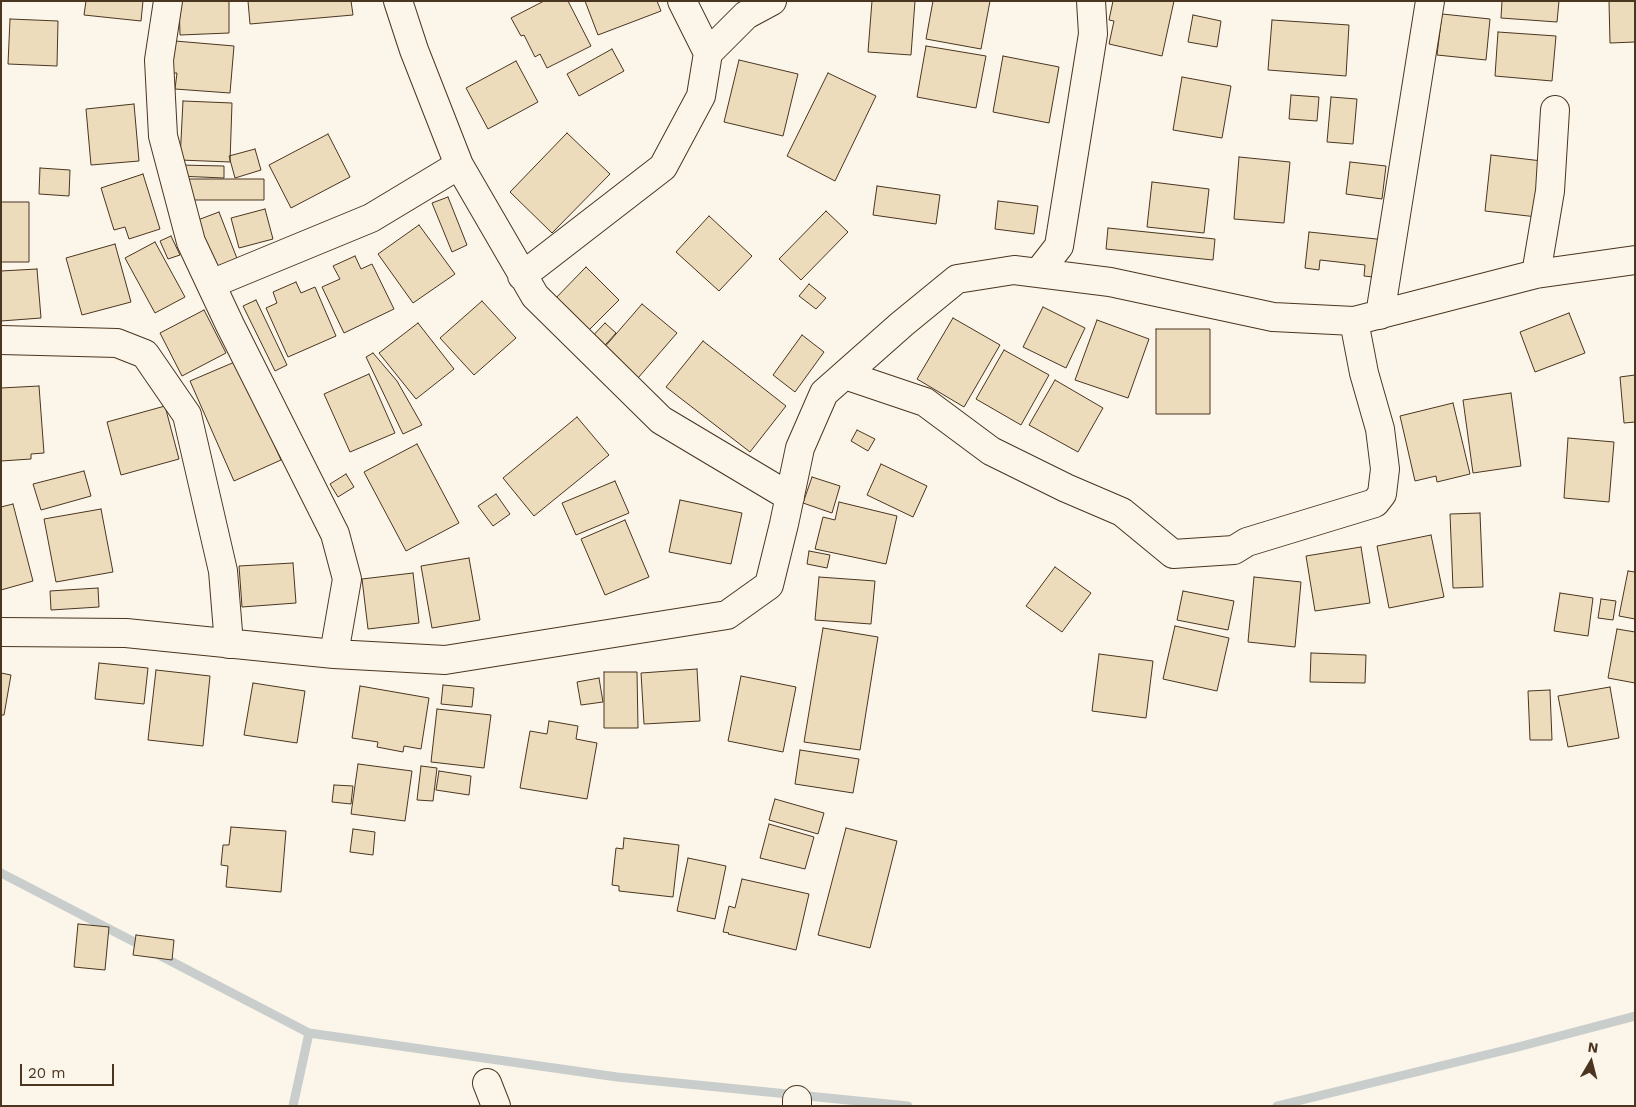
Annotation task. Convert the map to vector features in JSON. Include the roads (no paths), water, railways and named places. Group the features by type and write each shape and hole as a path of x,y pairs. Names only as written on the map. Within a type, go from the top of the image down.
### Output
{"street":[{"path":"168,1 159,60 163,136 191,242 335,534 347,579 334,654"},
{"path":"398,1 414,50 459,165 535,296 661,420 790,497"},
{"path":"682,1 708,53"},
{"path":"522,276 663,167 701,96 708,53 746,15 772,1"},
{"path":"1038,273 1059,246 1093,34 1091,1"},
{"path":"845,375 925,402 991,451 1066,488 1122,512 1174,554 1234,550 1247,542 1376,503 1382,494 1384,468 1380,429 1364,373 1367,318 1430,1"},
{"path":"1536,274 1550,191 1555,110"},
{"path":"211,284 371,218 459,165"},
{"path":"1,632 126,633 334,654 445,660 727,615 769,585 800,448 824,394 902,324 957,279 1014,270 1110,282 1273,317 1367,318 1536,274 1635,260"},
{"path":"1,340 117,343 145,354 187,415 223,571 229,644"}],"waterway":[{"path":"1,873 144,947"},
{"path":"157,954 309,1033 617,1077 908,1106"},
{"path":"1277,1106 1518,1047 1635,1016"},
{"path":"293,1106 309,1033"}]}
